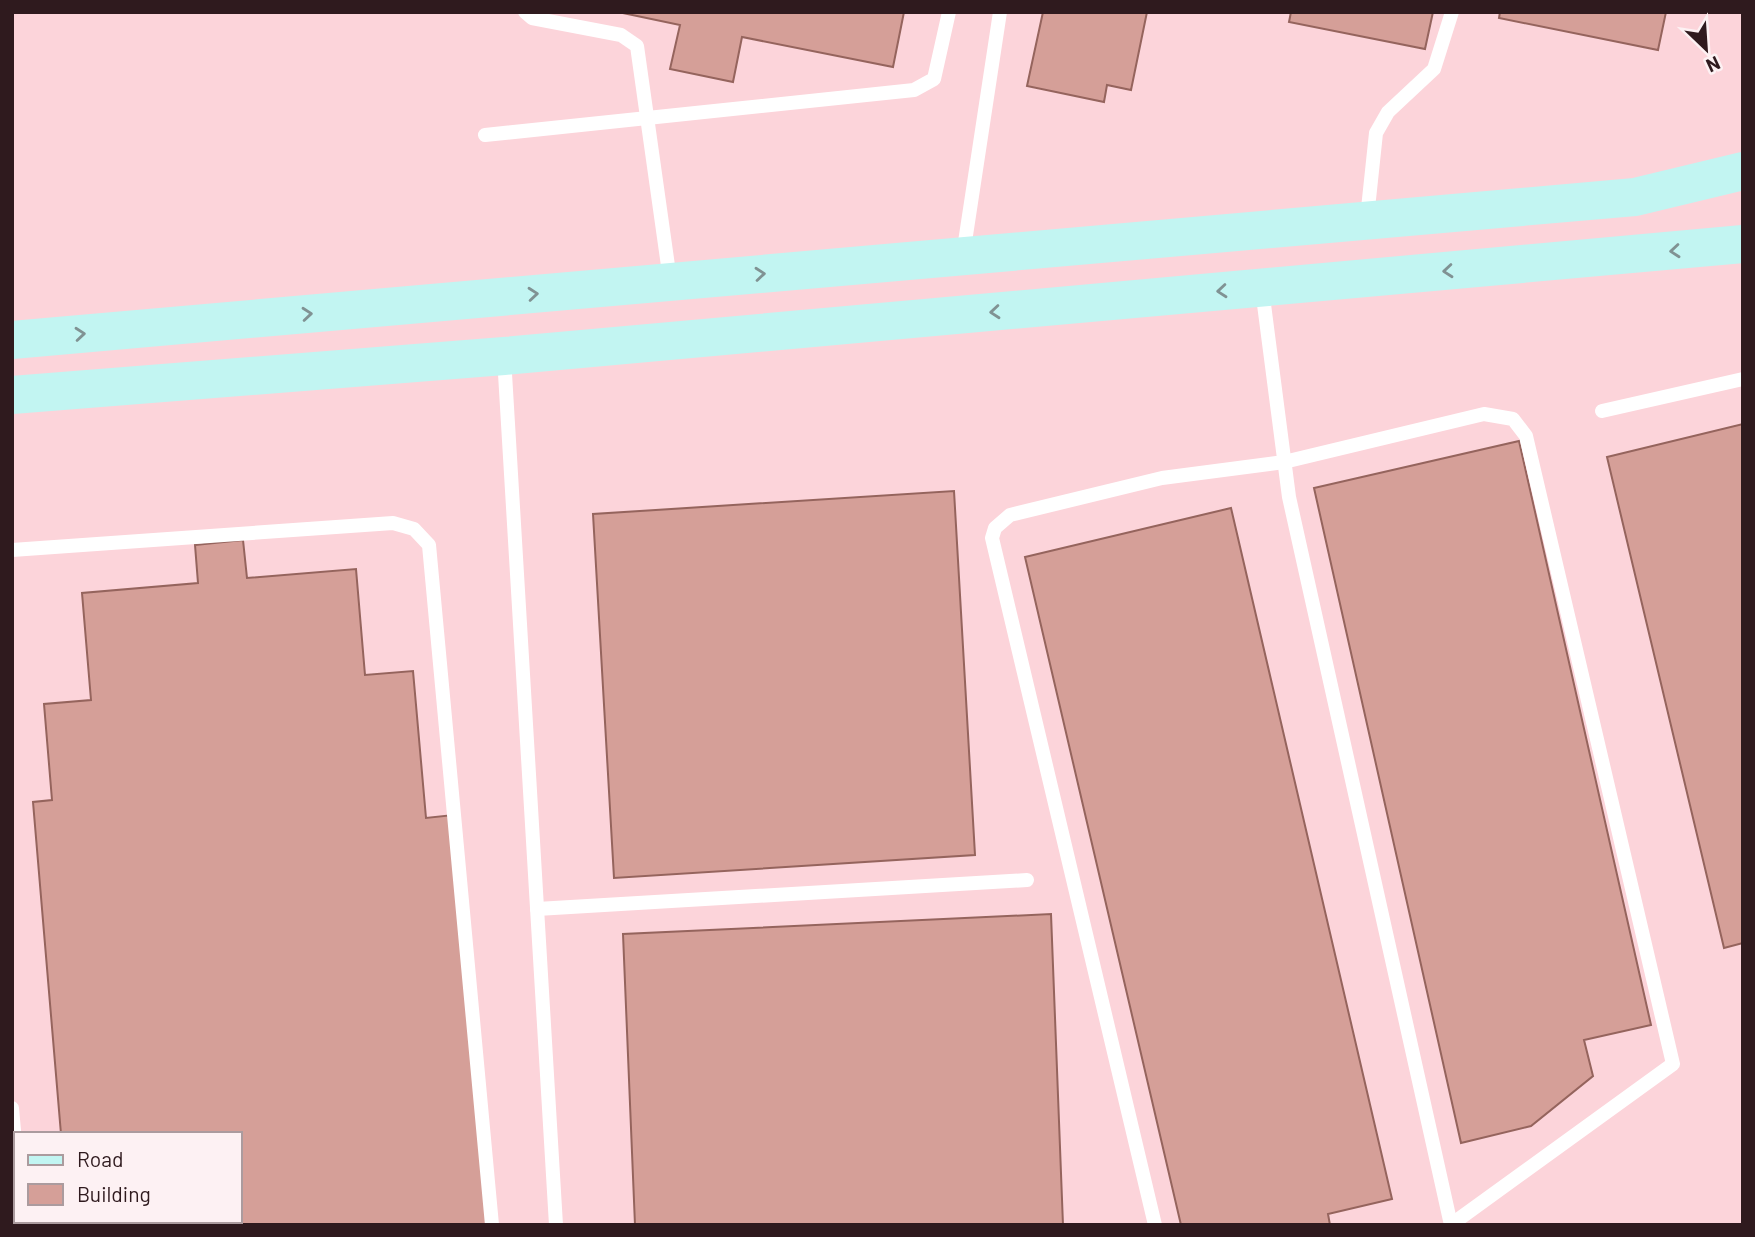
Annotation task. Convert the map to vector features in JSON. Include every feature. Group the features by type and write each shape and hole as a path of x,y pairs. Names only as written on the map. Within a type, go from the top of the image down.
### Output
{"street":[{"path":"12,340 1635,197 1743,171"},
{"path":"12,395 504,356 1742,246"}],"lane":[{"path":"525,12 532,18 621,35 637,46 670,282"},
{"path":"485,135 914,90 934,79 949,12"},
{"path":"962,256 1000,12"},
{"path":"1367,220 1376,133 1388,112 1434,69 1452,12"},
{"path":"1155,1225 992,538 995,528 1010,515 1162,478 1284,462 1484,414 1513,419 1526,436 1673,1064 1451,1224 1289,497 1284,462 1262,288"},
{"path":"504,356 556,1225"},
{"path":"1602,411 1743,379"},
{"path":"12,550 393,523 414,530 429,545 492,1225"},
{"path":"537,909 1027,880"},
{"path":"12,1108 14,1132"}],"shaded area":[{"path":"12,12 1743,12 1743,1225 12,1225"}],"building":[{"path":"618,12 904,12 893,67 742,37 733,82 670,69 680,25"},
{"path":"1043,12 1147,12 1131,90 1107,85 1104,102 1027,86"},
{"path":"1291,12 1433,12 1425,49 1289,22"},
{"path":"1500,12 1666,12 1658,50 1499,18"},
{"path":"1743,424 1743,943 1724,948 1607,457"},
{"path":"1519,441 1651,1025 1584,1040 1593,1076 1531,1126 1461,1143 1314,488"},
{"path":"954,491 975,855 614,878 593,514"},
{"path":"1231,508 1392,1199 1328,1214 1330,1225 1181,1225 1025,557"},
{"path":"243,540 247,578 356,569 365,675 413,671 426,818 453,815 487,1225 68,1225 242,1223 242,1132 61,1132 33,802 52,800 44,704 91,700 82,593 198,583 195,545"},
{"path":"1051,914 1063,1225 635,1225 623,934"}]}
